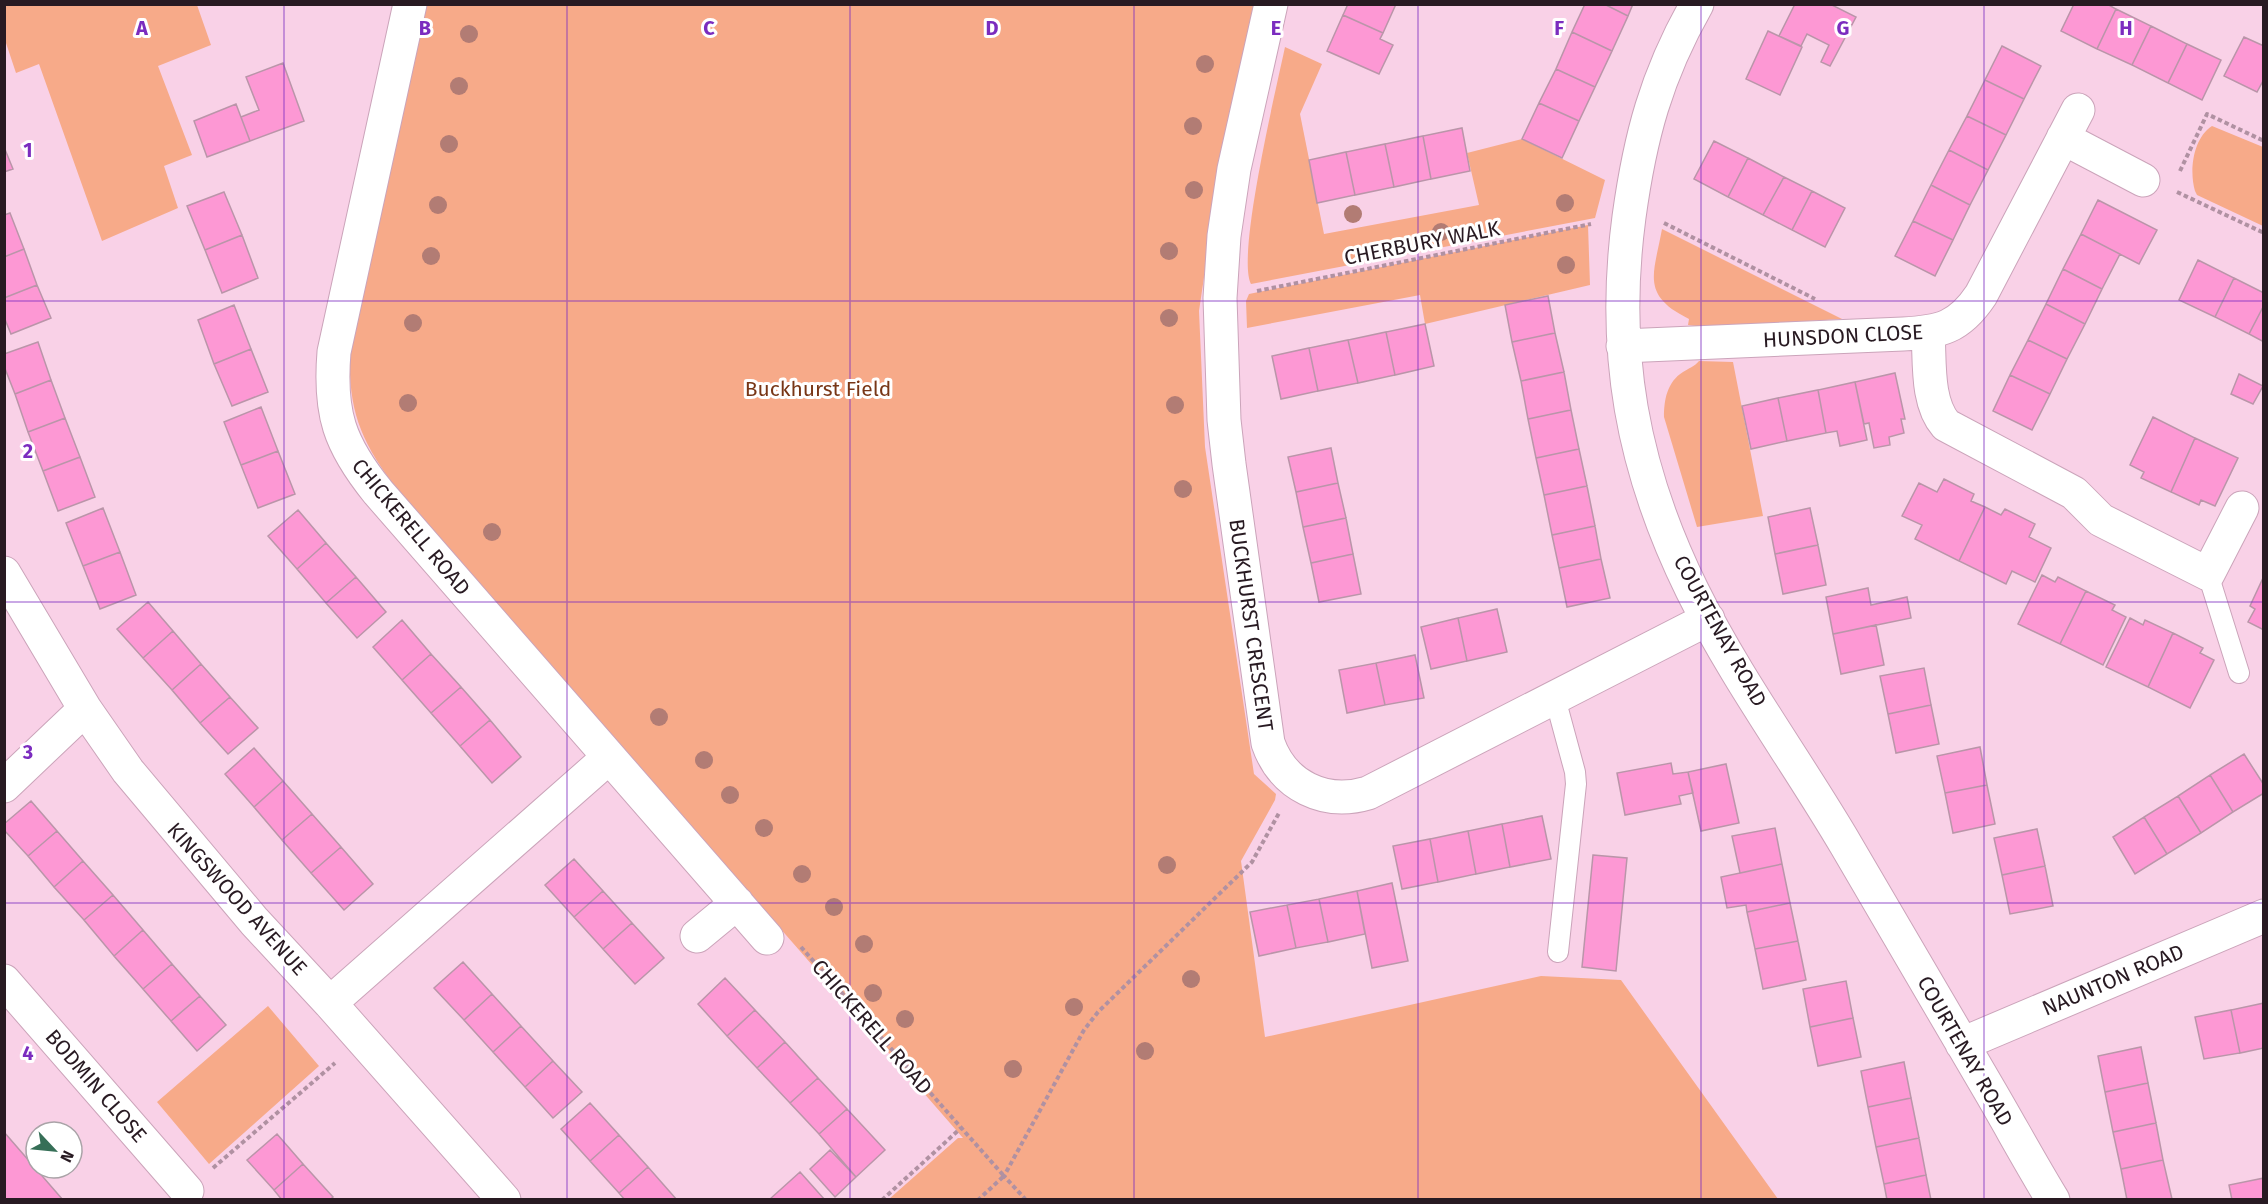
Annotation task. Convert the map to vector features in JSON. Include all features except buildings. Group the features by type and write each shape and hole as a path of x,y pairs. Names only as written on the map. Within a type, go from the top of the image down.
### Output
{"street":[{"name":"CHICKERELL ROAD","path":"410,4 339,319 332,382 337,423 345,446 356,465 608,758 767,938"},
{"name":"BUCKHURST CRESCENT","path":"1271,4 1234,169 1224,236 1220,298 1224,420 1268,743 1275,763 1293,779 1322,796 1345,798 1368,793 1708,619"},
{"name":"COURTENAY ROAD","path":"1697,4 1652,102 1642,139 1630,211 1624,259 1623,346 1627,393 1640,452 1679,561 1708,619 1844,842 2053,1200"},
{"name":"HUNSDON CLOSE","path":"1623,346 1928,332 1955,323 1972,308 2078,110"},
{"path":"2063,138 2157,185"},
{"path":"1928,332 1936,410 1946,425 2066,488 2101,520 2208,574 2242,508"},
{"name":"KINGSWOOD AVENUE","path":"4,573 85,710 128,771 183,839 504,1200"},
{"path":"4,786 85,710"},
{"path":"330,1003 608,758"},
{"path":"698,936 737,903"},
{"name":"NAUNTON ROAD","path":"1962,1044 2264,916"},
{"name":"BODMIN CLOSE","path":"4,981 187,1191"}],"lane":[{"path":"2208,574 2239,673"},
{"path":"1555,698 1575,772 1576,784 1558,952"}],"path":[{"path":"2264,141 2207,114 2157,185 2264,233"},
{"name":"CHERBURY WALK","path":"1220,298 1630,211"},
{"path":"1630,211 1818,301"},
{"path":"978,1200 1004,1176 1092,1019 1252,862 1271,830 1293,779"},
{"name":"CHICKERELL ROAD","path":"767,938 782,926 1026,1200"},
{"path":"187,1191 362,1039"},
{"path":"882,1200 961,1128"}],"green space":[{"path":"4,5 197,5 211,45 158,66 192,155 164,166 178,208 102,241 39,64 16,73 5,40"},
{"name":"Buckhurst Field","path":"423,5 1259,5 1218,183 1199,311 1205,447 1254,774 1276,794 1275,800 1241,861 1265,1037 1541,976 1621,980 1778,1199 889,1199 958,1138 963,1138 397,489 366,442 355,410 350,354"},
{"path":"1285,47 1322,64 1300,114 1324,234 1479,205 1467,153 1522,139 1605,180 1595,218 1251,284 1248,267 1253,207"},
{"path":"2212,126 2263,147 2263,226 2197,195 2192,174 2194,156 2200,138"},
{"path":"1588,225 1590,285 1425,324 1420,295 1247,328 1246,301 1249,294"},
{"path":"1662,229 1842,319 1704,327 1688,325 1689,319 1663,301 1654,282"},
{"path":"1699,361 1733,362 1763,516 1697,527 1664,417 1666,398 1673,381"},
{"path":"268,1006 319,1066 209,1164 157,1102"}]}
